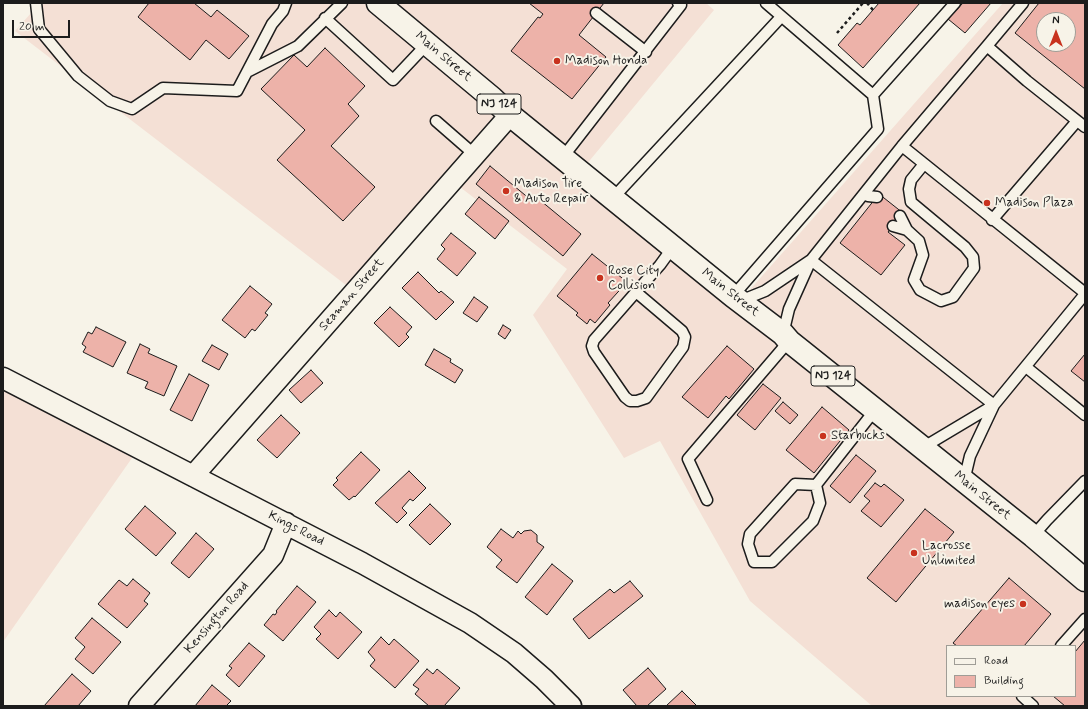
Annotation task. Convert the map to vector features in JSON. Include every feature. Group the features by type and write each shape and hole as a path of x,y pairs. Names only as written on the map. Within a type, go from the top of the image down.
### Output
{"main road":[{"name":"Main Street","path":"381,4 510,115 786,337 874,410 1033,536 1085,580"}],"street":[{"name":"Seaman Street","path":"193,476 510,115"},
{"name":"Kings Road","path":"3,378 286,523 470,623 514,653 544,679 571,706"},
{"name":"Kensington Road","path":"139,706 273,554 286,523"}],"lane":[{"path":"36,3 39,29 78,76 110,101 132,109 163,88 237,91 272,24 283,10 286,3"},
{"path":"247,72 298,46 342,3"},
{"path":"737,299 878,128 873,95 766,3"},
{"path":"873,95 955,3"},
{"path":"737,299 765,291 811,260 870,198 902,146 1023,3"},
{"path":"563,157 646,52 680,4"},
{"path":"596,13 646,52"},
{"path":"613,198 781,17"},
{"path":"325,18 392,80 426,44"},
{"path":"987,46 1027,81 1081,124 992,220"},
{"path":"436,121 475,156"},
{"path":"902,146 1085,294 994,405 970,456 964,481"},
{"path":"900,216 907,230 919,241 923,255 914,280 920,290 941,301 953,297 974,268 973,257 965,247 911,202 908,190 911,180 924,164"},
{"path":"892,226 907,230"},
{"path":"636,292 682,331 685,337 683,347 646,398 637,401 624,397 594,352 592,346 594,340 673,247"},
{"path":"707,500 688,459 786,337 789,309 811,260"},
{"path":"811,260 994,405"},
{"path":"1026,367 1085,415"},
{"path":"922,448 994,405"},
{"path":"816,484 795,484 750,534 748,544 754,562 772,562 813,521 820,503 816,484 874,410"},
{"path":"1033,536 1085,481"},
{"path":"1062,645 1085,619"},
{"path":"1023,697 1033,706"}],"path":[{"path":"836,33 863,3"},
{"path":"867,3 873,10"}],"shaded area":[{"path":"40,3 706,3 714,10 581,171 740,301 1003,3 1085,3 1085,473 1033,536 1085,579 1085,706 872,706 750,601 660,441 624,458 533,315 567,269 452,181 355,292 15,31"},
{"path":"3,375 139,448 3,642"}],"building":[{"path":"149,3 194,3 211,17 217,10 249,36 229,59 206,40 190,60 138,17"},
{"path":"529,3 604,3 579,35 606,57 572,99 511,51 538,17 540,18 543,14"},
{"path":"879,3 920,3 863,68 838,45 857,23 860,25"},
{"path":"963,3 991,3 965,33 948,19"},
{"path":"1039,3 1085,3 1085,89 1039,52 1076,52 1076,12 1036,12 1036,50 1015,33"},
{"path":"325,48 365,86 348,104 359,116 331,146 375,187 343,221 277,160 305,130 261,89 294,55 307,67"},
{"path":"490,166 531,200 535,196 581,234 563,256 476,184"},
{"path":"879,194 903,213 888,232 905,245 881,275 840,243"},
{"path":"479,197 509,221 495,239 465,214"},
{"path":"451,233 476,253 457,276 437,259 445,249 441,245"},
{"path":"592,254 627,282 608,303 610,305 595,323 590,319 587,324 576,315 578,313 557,296"},
{"path":"418,272 439,293 441,291 454,302 436,320 402,288"},
{"path":"250,286 272,304 265,313 268,315 255,331 252,329 245,338 222,320"},
{"path":"474,297 488,307 477,322 463,313"},
{"path":"390,307 412,327 406,334 409,337 399,347 374,323"},
{"path":"503,325 511,330 505,339 498,334"},
{"path":"96,327 126,342 113,367 83,352 86,347 82,344 88,332 92,334"},
{"path":"140,344 150,349 148,353 177,366 164,396 145,388 148,382 127,373"},
{"path":"212,345 228,354 219,370 202,361"},
{"path":"727,346 754,369 729,399 726,396 708,418 682,397"},
{"path":"434,349 451,359 450,362 463,370 455,383 425,365"},
{"path":"1085,354 1085,382 1071,371"},
{"path":"311,370 323,383 301,403 289,390"},
{"path":"189,374 209,385 192,421 170,410"},
{"path":"763,384 781,398 755,430 737,415"},
{"path":"783,402 798,415 790,424 775,411"},
{"path":"822,407 849,430 814,473 786,450"},
{"path":"281,415 300,433 277,458 257,440"},
{"path":"361,452 380,470 355,497 354,496 349,500 333,485 338,480 336,478"},
{"path":"856,455 876,471 850,503 830,486"},
{"path":"409,471 426,488 413,501 410,499 402,508 407,513 397,523 375,503"},
{"path":"875,483 881,487 884,484 904,500 881,527 861,511 870,501 864,496"},
{"path":"430,504 451,524 430,545 409,525"},
{"path":"145,506 176,533 156,556 125,529"},
{"path":"925,509 954,532 896,602 867,578"},
{"path":"501,529 513,538 518,531 521,534 524,531 531,530 537,535 537,542 544,547 517,583 496,567 502,560 487,547"},
{"path":"196,533 214,549 189,578 171,563"},
{"path":"552,564 573,581 547,615 525,597"},
{"path":"1009,578 1051,614 1025,645 956,645 953,643"},
{"path":"133,579 150,593 144,601 148,604 127,628 98,604 119,580 127,586"},
{"path":"630,581 643,596 589,639 573,619 610,589 614,593"},
{"path":"297,586 316,602 283,641 264,625 273,614 275,615 277,612 276,611"},
{"path":"329,610 336,617 340,612 362,632 338,659 316,639 321,634 314,627"},
{"path":"92,618 121,642 93,674 75,659 85,647 75,638"},
{"path":"381,637 389,645 394,639 419,661 395,688 370,666 375,660 368,652"},
{"path":"1085,640 1085,706 1065,706 1054,697 1076,697 1076,651"},
{"path":"249,643 265,656 239,687 226,675 232,668 229,666"},
{"path":"648,668 666,689 647,706 637,706 623,690"},
{"path":"427,669 433,674 437,669 460,688 444,706 429,706 415,694 419,689 413,685"},
{"path":"72,674 91,691 78,706 44,706"},
{"path":"212,685 231,701 226,706 195,706"},
{"path":"682,691 697,706 666,706"}],"place":[{"name":"Madison Honda","path":"557,61"},
{"name":"Madison Tire & Auto Repair","path":"506,191"},
{"name":"Madison Plaza","path":"987,203"},
{"name":"Rose City Collision","path":"600,278"},
{"name":"Starbucks","path":"823,436"},
{"name":"Lacrosse Unlimited","path":"914,553"},
{"name":"madison eyes","path":"1023,604"}]}
